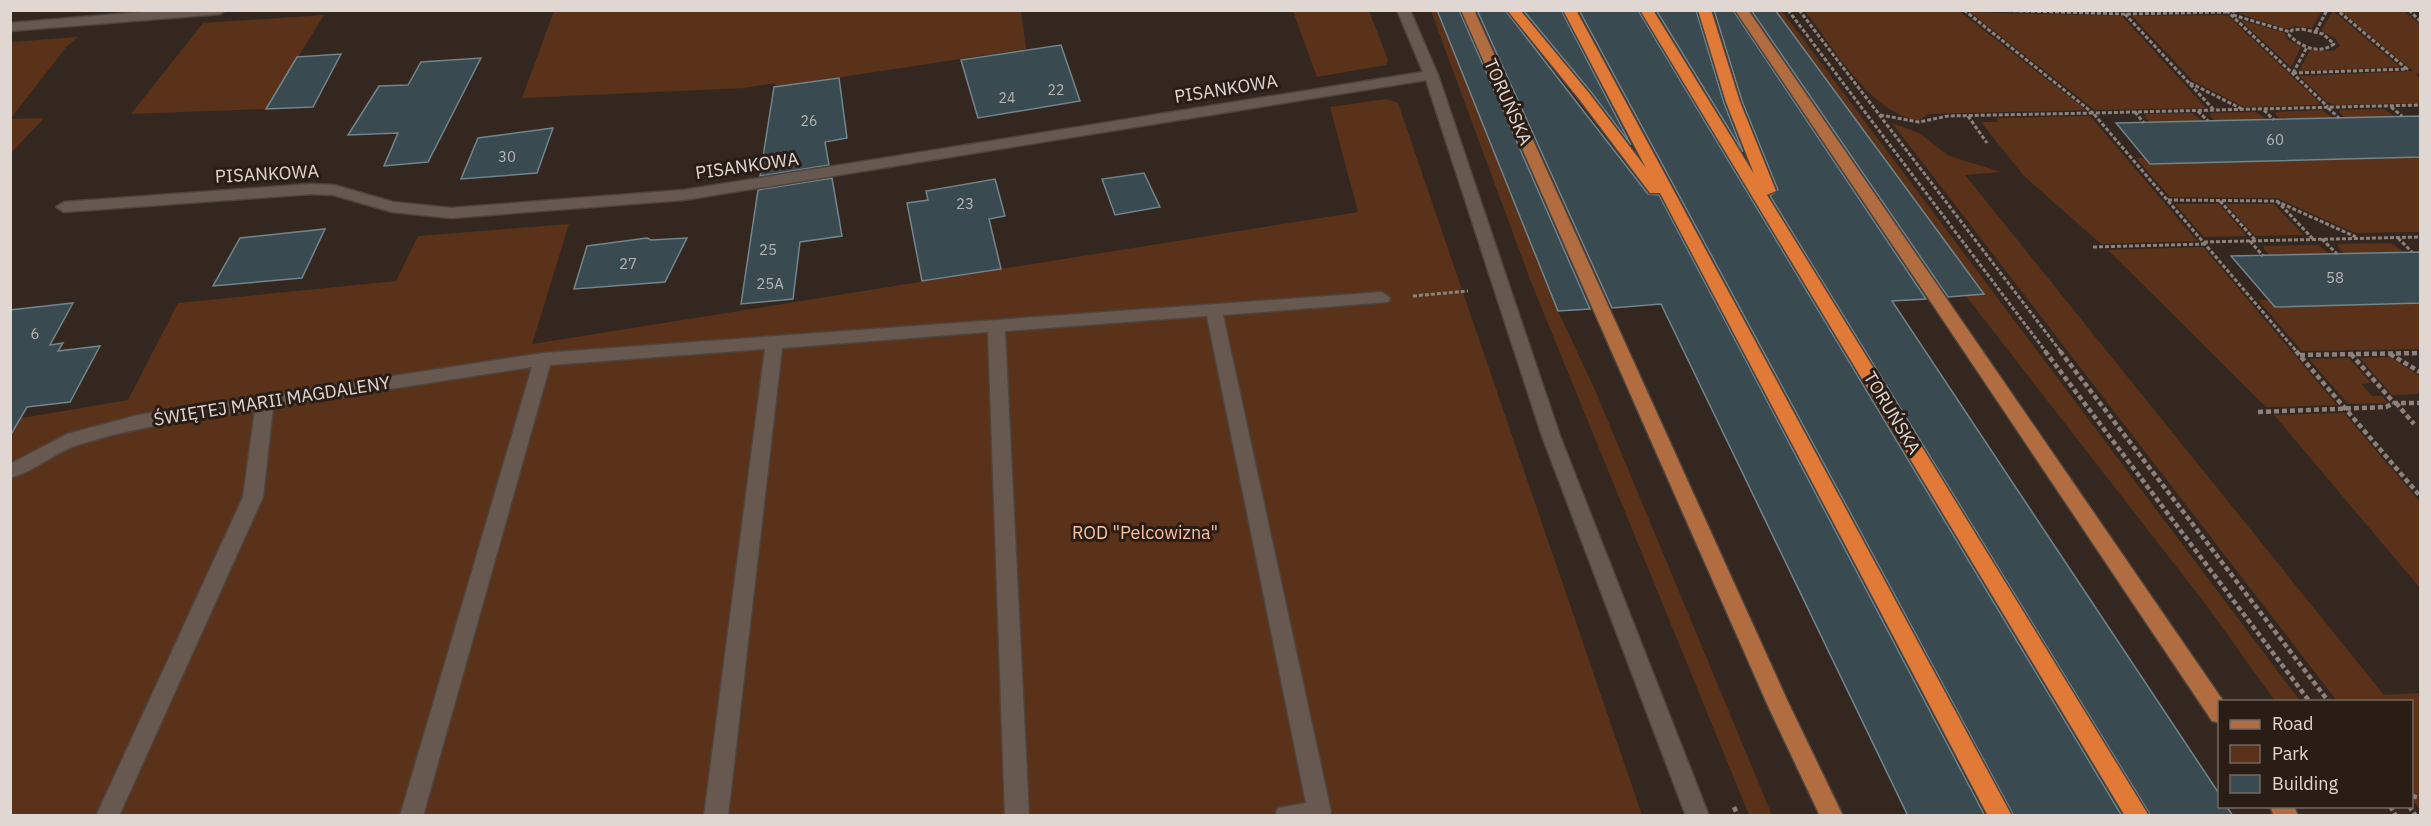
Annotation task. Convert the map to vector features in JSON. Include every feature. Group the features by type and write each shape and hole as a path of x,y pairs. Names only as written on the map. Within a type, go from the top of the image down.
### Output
{"highway":[{"path":"1513,10 1631,157 1724,300"},
{"path":"1569,10 2001,816"},
{"name":"TORUŃSKA","path":"1646,10 2138,816"},
{"path":"1704,10 1754,160 1782,223 1817,290"}],"main road":[{"name":"TORUŃSKA","path":"1467,10 1779,706 1832,816"},
{"path":"1741,10 2218,711"}],"street":[{"path":"10,27 220,10"},
{"path":"1403,10 1431,75 1551,436 1698,816"},
{"name":"PISANKOWA","path":"64,207 311,189 334,190 392,207 451,213 684,195 1431,75"},
{"name":"ŚWIĘTEJ MARII MAGDALENY","path":"13,474 74,439 104,430 543,359 996,328 1382,298"},
{"path":"1214,311 1318,812 1286,816"},
{"path":"996,328 1017,816"},
{"path":"716,816 774,343"},
{"path":"411,816 543,359"},
{"path":"106,816 253,497 265,403"}],"path":[{"path":"1788,10 2308,700"},
{"path":"1799,10 2326,700"},
{"path":"1964,10 2092,113 2421,496"},
{"path":"1989,10 2125,14 2230,13 2242,10"},
{"path":"2316,31 2327,10"},
{"path":"2293,73 2407,69 2337,10"},
{"path":"2409,10 2419,19"},
{"path":"2230,13 2290,32 2302,29 2316,31 2329,37 2334,44 2328,49 2307,47 2291,38 2290,32"},
{"path":"2230,13 2339,118"},
{"path":"2125,14 2214,110"},
{"path":"2293,73 2307,47"},
{"path":"2188,81 2243,109"},
{"path":"1879,115 1919,122 1942,117 1967,116 2421,105"},
{"path":"2391,106 2402,116"},
{"path":"2263,109 2274,120"},
{"path":"2198,110 2208,121"},
{"path":"2135,112 2144,123"},
{"path":"1967,116 1987,143"},
{"path":"2167,200 2276,201 2360,238"},
{"path":"2220,201 2255,241"},
{"path":"2276,201 2313,239"},
{"path":"2397,237 2412,252"},
{"path":"2093,247 2421,237"},
{"path":"2322,239 2337,254"},
{"path":"2250,241 2264,256"},
{"path":"1417,295 1502,289"},
{"path":"2300,355 2421,352"},
{"path":"2390,353 2421,372"},
{"path":"2351,354 2414,424"},
{"path":"2259,412 2386,407 2395,403 2421,403"}],"green space":[{"path":"554,11 1021,11 1026,49 776,87 775,83 744,88 522,98"},
{"path":"1293,11 1369,11 1388,60 1386,65 1317,77"},
{"path":"1431,11 1437,11 1558,311 1595,390 1772,815 1749,815 1531,282"},
{"path":"1775,11 1782,11 2299,700 2274,700 2207,606 1966,296 1984,294"},
{"path":"1805,11 1959,11 2086,110 1929,114 1919,120 1901,115 1885,106 1854,77"},
{"path":"2322,11 2312,28 2294,26 2287,29 2237,13"},
{"path":"2333,11 2400,67 2299,71 2310,50 2333,51 2340,46 2335,38 2321,31"},
{"path":"2341,11 2404,11 2420,24 2420,73 2416,74 2420,78 2420,103 2335,105 2327,102 2299,76 2413,71"},
{"path":"1970,12 2122,16 2206,108 2095,110"},
{"path":"324,15 266,109 131,114 203,23"},
{"path":"2132,16 2228,16 2320,103 2318,105 2244,107 2193,81"},
{"path":"2240,20 2285,33 2287,39 2301,47 2291,67"},
{"path":"78,37 67,46 11,118 11,42"},
{"name":"ROD \"Pelcowizna\"","path":"1386,99 1398,103 1642,815 11,816 11,420 128,400 178,303 396,281 418,236 569,224 532,344 1358,212 1330,107"},
{"path":"2384,109 2396,117 2345,118 2339,112 2340,110"},
{"path":"2322,110 2333,118 2281,119 2275,114 2276,112"},
{"path":"2256,112 2267,120 2215,121 2210,115 2211,113"},
{"path":"2192,113 2202,121 2150,122 2145,117 2146,114"},
{"path":"2090,116 2197,241 2101,244 2023,175 1981,122 1998,122 1996,118"},
{"path":"44,118 11,153 11,119"},
{"path":"1892,123 1919,133 1949,156 2001,172 1965,175 2384,695 2420,693 2420,810 2413,800 2413,700 2336,700"},
{"path":"2420,157 2420,232 2355,233 2277,198 2170,197 2136,158"},
{"path":"2175,204 2219,204 2247,236 2204,237"},
{"path":"2226,204 2274,204 2303,235 2255,236"},
{"path":"2391,243 2404,252 2344,254 2338,247 2338,244"},
{"path":"2318,245 2330,254 2270,256 2264,249 2264,246"},
{"path":"2203,247 2337,405 2266,407 2108,250"},
{"path":"2258,300 2420,303 2420,349 2302,351"},
{"path":"2390,357 2420,376 2420,394 2392,395 2360,358"},
{"path":"2349,358 2371,383 2361,384 2372,396 2382,396 2388,403 2348,404 2309,359"},
{"path":"2344,413 2420,502 2420,588 2274,415"}],"building":[{"path":"1437,10 1459,10 1590,309 1558,311"},
{"path":"1477,10 1505,10 1648,194 1659,195 1985,816 1908,816 1661,304 1612,308"},
{"path":"1523,10 1561,10 1631,145 1591,92"},
{"path":"1579,10 1638,10 2122,816 2014,816"},
{"path":"1656,10 1696,10 1724,103 1743,152"},
{"path":"1714,10 1733,10 1926,299 1892,301 2218,792 2218,808 2228,808 2233,816 2151,816 1770,196 1778,190 1742,101"},
{"path":"1751,10 1775,10 1984,294 1948,297"},
{"path":"1061,45 1080,101 978,118 961,60"},
{"path":"341,54 313,107 266,109 297,57"},
{"path":"481,58 428,162 384,166 398,133 348,135 379,86 408,85 421,62"},
{"path":"839,78 847,138 825,142 829,165 760,176 774,87"},
{"path":"2421,116 2421,157 2150,164 2116,123"},
{"path":"553,128 537,173 461,179 478,138"},
{"path":"1144,173 1160,207 1115,215 1102,179"},
{"path":"832,178 842,236 800,242 793,299 741,304 758,190"},
{"path":"995,179 1005,216 989,219 1001,269 922,281 907,203 928,200 926,191"},
{"path":"325,229 302,278 213,286 240,238"},
{"path":"647,238 651,240 687,238 665,282 574,289 587,246"},
{"path":"2421,252 2421,303 2275,307 2231,256"},
{"path":"73,303 50,345 63,343 58,351 100,346 70,402 27,407 10,436 10,310"}]}
